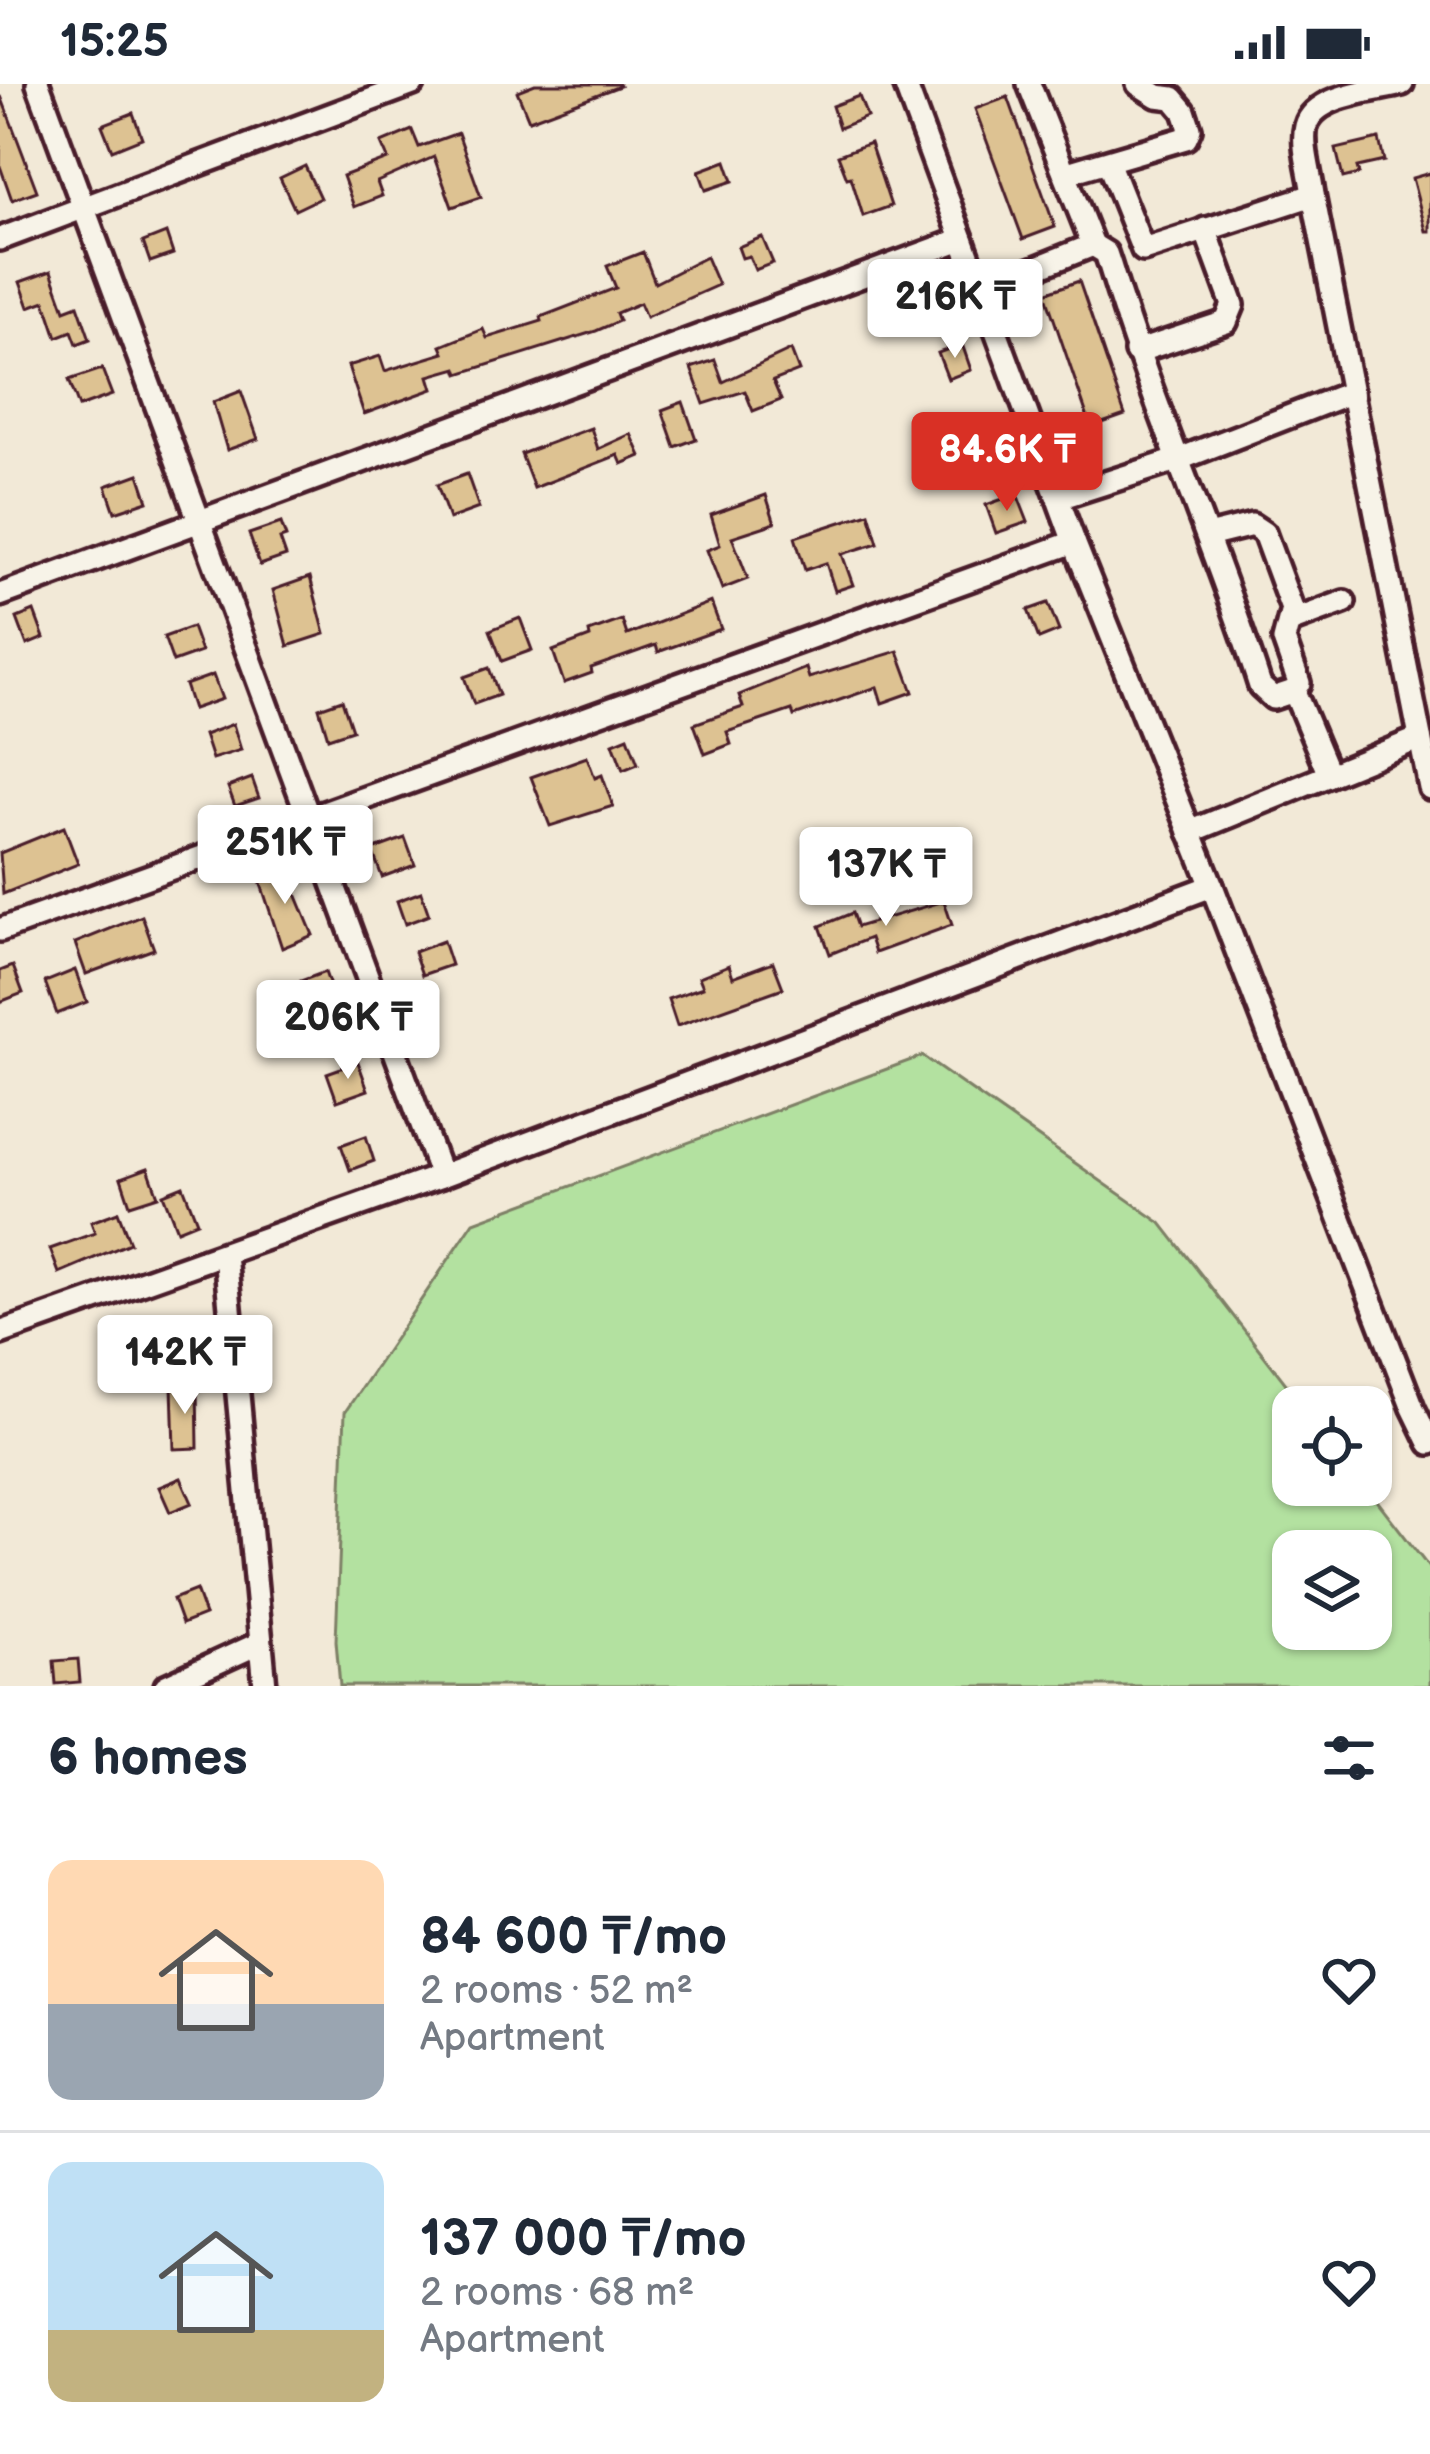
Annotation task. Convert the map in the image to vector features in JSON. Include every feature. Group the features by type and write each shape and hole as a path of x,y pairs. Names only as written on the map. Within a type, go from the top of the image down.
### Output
{"street":[{"path":"38,84 441,1176"},
{"path":"0,239 413,84"},
{"path":"905,84 1074,542 1421,1406 1430,1443"},
{"path":"1029,84 1093,245 1106,253 1136,352 1261,686 1273,698 1294,691 1299,683 1284,640 1292,609 1264,533 1252,525 1208,536"},
{"path":"1067,173 1186,138 1190,129 1173,98 1138,84"},
{"path":"1402,84 1333,100 1308,120 1305,130 1313,194 1430,788"},
{"path":"1108,162 1144,250"},
{"path":"1110,265 1313,194"},
{"path":"1136,352 1226,322 1232,314 1233,305 1205,229"},
{"path":"0,595 962,239"},
{"path":"981,290 1093,245"},
{"path":"1059,498 1177,460 1352,392"},
{"path":"0,931 1074,542"},
{"path":"1290,622 1344,602"},
{"path":"1294,691 1329,775"},
{"path":"1190,832 1420,738"},
{"path":"0,1333 441,1176 1213,886"},
{"path":"225,1254 265,1686"},
{"path":"166,1686 192,1680 260,1643"}],"green space":[{"path":"922,1056 1161,1223 1288,1386 1272,1386 1272,1506 1381,1506 1430,1569 1430,1686 340,1686 336,1641 345,1412 474,1222"}],"building":[{"path":"535,84 620,86 529,120 517,91"},
{"path":"1,96 37,191 12,200 0,166"},
{"path":"859,96 867,117 839,128 832,106"},
{"path":"1008,97 1055,227 1023,239 975,109"},
{"path":"133,113 142,138 112,150 102,125"},
{"path":"412,130 419,147 458,133 481,197 452,207 434,157 377,182 382,196 354,207 343,176 388,159 381,143"},
{"path":"1379,139 1384,161 1357,167 1359,174 1343,178 1336,149"},
{"path":"870,143 891,206 863,216 851,177 847,178 838,155"},
{"path":"726,161 733,181 706,190 699,171"},
{"path":"305,166 320,198 295,210 280,178"},
{"path":"1430,173 1430,231 1426,231 1412,178"},
{"path":"166,233 173,254 150,262 143,242"},
{"path":"762,237 773,263 755,270 738,247"},
{"path":"643,252 655,283 706,257 718,285 646,317 640,303 616,313 619,321 596,331 459,374 457,368 429,376 433,389 364,414 348,366 380,356 385,371 444,353 441,346 483,329 487,338 542,321 541,317 616,288 607,266"},
{"path":"51,271 65,310 78,305 90,339 77,344 72,331 57,337 45,301 29,307 20,282"},
{"path":"933,281 946,312 921,322 909,291"},
{"path":"1079,281 1125,415 1091,427 1045,293"},
{"path":"962,344 971,370 948,379 938,353"},
{"path":"791,350 799,371 773,381 781,400 753,411 745,391 704,404 691,368 715,360 723,382"},
{"path":"102,369 112,395 79,407 69,380"},
{"path":"241,391 258,439 227,450 213,402"},
{"path":"683,402 696,439 675,447 662,410"},
{"path":"591,428 598,449 631,434 641,456 622,464 618,455 534,488 521,454"},
{"path":"1000,447 1008,469 980,480 972,458"},
{"path":"139,474 148,501 115,512 106,486"},
{"path":"467,474 479,508 449,519 437,485"},
{"path":"1017,494 1028,522 996,533 986,505"},
{"path":"766,495 775,523 732,537 748,579 722,589 707,550 720,545 711,515"},
{"path":"869,513 878,543 842,554 853,585 835,591 826,563 805,570 795,537"},
{"path":"281,523 286,556 260,565 249,534"},
{"path":"310,577 325,634 288,646 273,590"},
{"path":"711,602 721,629 658,652 656,645 564,683 553,651 622,620 627,635"},
{"path":"1048,603 1059,631 1039,639 1028,610"},
{"path":"34,611 44,638 27,645 17,618"},
{"path":"520,618 532,650 502,661 490,630"},
{"path":"192,627 201,652 173,662 164,637"},
{"path":"898,651 913,692 882,703 877,687 794,716 792,710 727,732 731,744 705,754 694,724 743,707 739,695 806,668 809,678"},
{"path":"489,668 499,695 474,704 464,677"},
{"path":"213,675 222,699 193,709 185,685"},
{"path":"342,700 352,730 328,738 319,708"},
{"path":"233,724 241,750 212,759 204,735"},
{"path":"628,737 638,764 623,770 613,743"},
{"path":"587,757 595,778 602,775 613,806 550,826 531,777"},
{"path":"252,778 259,798 235,806 228,787"},
{"path":"64,827 78,864 3,894 0,853"},
{"path":"405,838 415,865 382,877 372,850"},
{"path":"284,865 313,935 282,948 258,875"},
{"path":"421,892 429,915 405,924 397,901"},
{"path":"944,901 952,925 875,953 870,938 830,954 820,926 852,913 857,927"},
{"path":"142,916 154,949 86,974 75,943"},
{"path":"443,941 451,965 422,975 414,952"},
{"path":"773,962 783,988 677,1026 668,999 703,987 699,977 729,965 733,977"},
{"path":"13,966 23,993 0,1002 0,971"},
{"path":"75,970 87,1002 57,1014 45,982"},
{"path":"325,972 336,1003 312,1012 301,981"},
{"path":"358,1062 368,1090 337,1101 327,1073"},
{"path":"366,1136 374,1161 350,1170 341,1145"},
{"path":"148,1168 158,1196 130,1205 121,1178"},
{"path":"183,1186 197,1222 177,1230 163,1194"},
{"path":"118,1212 130,1243 59,1273 50,1249 95,1233 91,1222"},
{"path":"190,1322 191,1347 166,1348 165,1323"},
{"path":"172,1386 197,1386 198,1448 174,1449"},
{"path":"181,1478 192,1503 170,1512 159,1487"},
{"path":"196,1590 205,1615 182,1624 173,1599"},
{"path":"78,1659 80,1682 56,1684 54,1661"}]}
